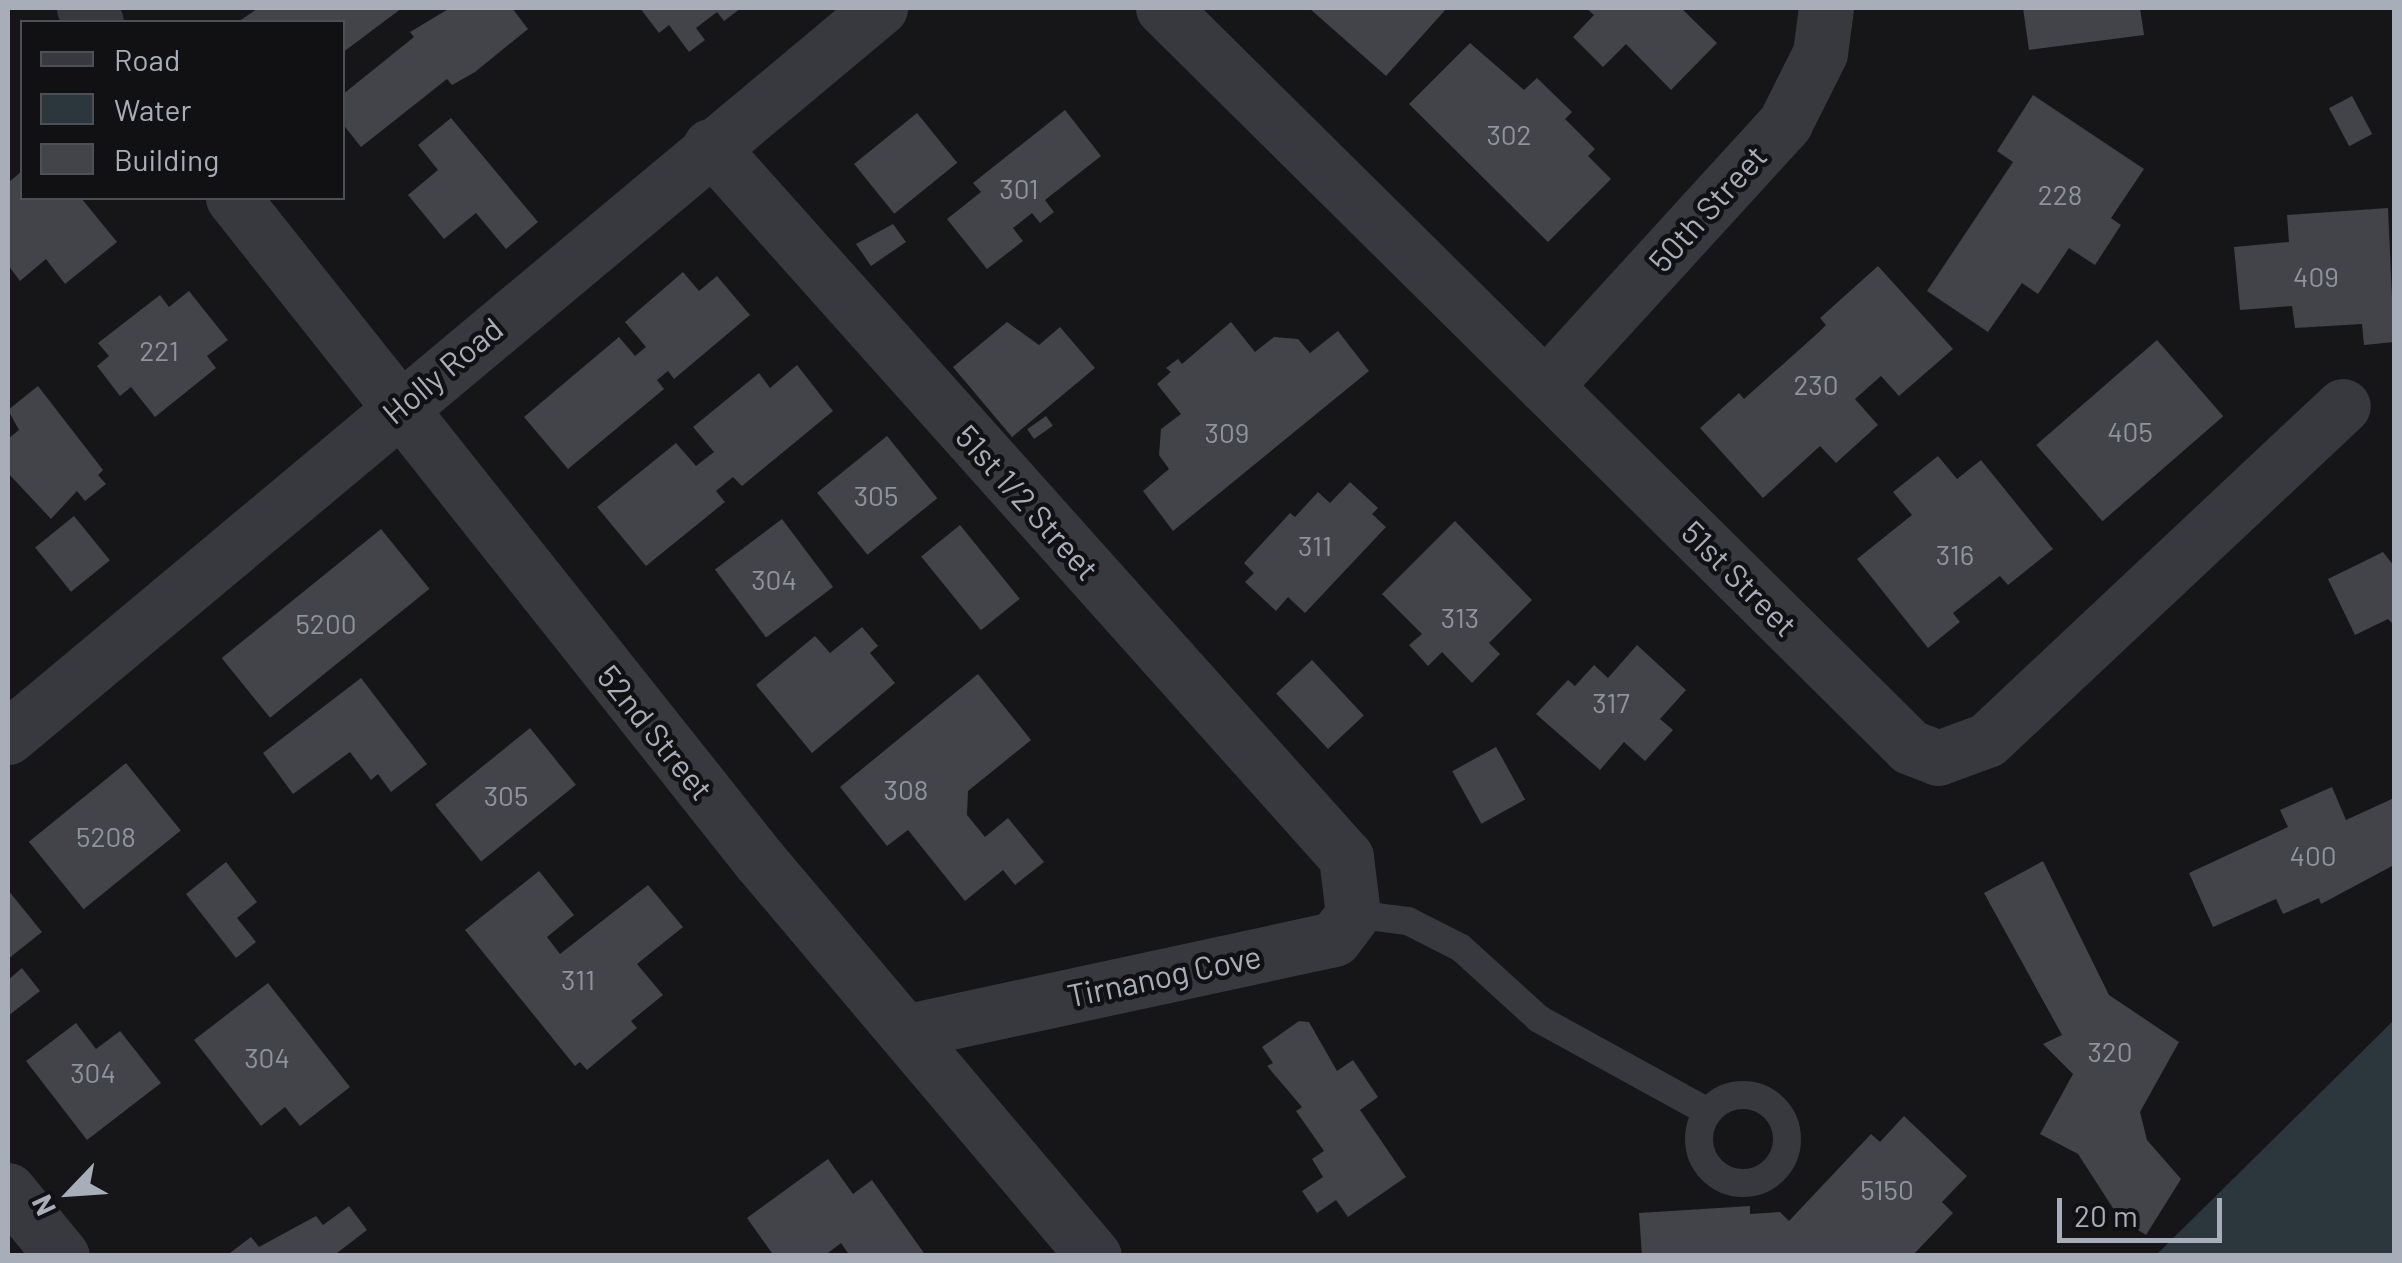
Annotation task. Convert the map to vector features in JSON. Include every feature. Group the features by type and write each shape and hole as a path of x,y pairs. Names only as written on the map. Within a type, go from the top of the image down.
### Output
{"street":[{"name":"Holly Road","path":"8,737 710,146 880,8"},
{"name":"51st Street","path":"1163,8 1910,747 1938,758 1987,740 2343,406"},
{"name":"50th Street","path":"1546,386 1785,123 1820,53 1826,8"},
{"name":"51st 1/2 Street","path":"710,146 1346,858 1353,914"},
{"name":"52nd Street","path":"235,200 760,862 908,1031 1094,1256"},
{"name":"Tirnanog Cove","path":"908,1031 1334,939 1353,914"},
{"path":"8,1190 62,1256"}],"lane":[{"path":"1353,914 1408,922 1461,948 1539,1019 1708,1112"}],"water":[{"path":"2394,1020 2394,1255 2156,1255"}],"building":[{"path":"258,8 402,8 345,51 345,20 241,20"},
{"path":"450,8 512,8 528,29 475,72 452,85 447,79 361,147 345,127 345,93 414,37 410,32"},
{"path":"640,8 741,8 724,21 717,12 696,28 705,40 689,52 669,25 659,33"},
{"path":"1309,8 1447,8 1386,76"},
{"path":"1586,8 1681,8 1717,43 1671,90 1626,44 1603,67 1573,37 1594,15"},
{"path":"2023,8 2140,8 2144,35 2029,50"},
{"path":"1470,43 1524,90 1537,78 1572,112 1565,119 1595,149 1588,156 1611,179 1548,242 1409,104"},
{"path":"2033,95 2144,169 2111,218 2121,225 2095,265 2069,248 2038,294 2022,283 1988,332 1927,291 2013,162 1997,151"},
{"path":"2352,96 2372,134 2349,146 2329,108"},
{"path":"1065,110 1101,156 1045,200 1054,212 1040,223 1032,213 1013,228 1023,241 987,269 947,219 981,192 973,183"},
{"path":"917,113 957,163 894,214 854,164"},
{"path":"451,118 538,222 506,249 476,213 444,239 408,195 438,170 418,145"},
{"path":"20,173 20,200 83,200 117,242 65,284 46,259 20,281 8,265 8,183"},
{"path":"2388,208 2394,342 2364,345 2362,324 2295,328 2292,306 2240,310 2234,247 2289,242 2287,215"},
{"path":"893,224 906,242 871,266 856,244"},
{"path":"1878,266 1953,349 1899,396 1881,376 1855,399 1878,425 1836,463 1820,446 1763,498 1700,428 1739,393 1744,399 1819,332 1826,325 1820,318"},
{"path":"683,272 699,291 717,276 750,315 674,379 668,371 657,380 664,389 568,469 524,417 619,337 635,356 646,347 625,322"},
{"path":"189,291 228,340 207,356 216,368 155,417 131,387 120,396 97,366 109,356 98,343 160,295 169,307"},
{"path":"1007,322 1039,345 1060,327 1095,368 1012,437 953,367"},
{"path":"1231,322 1255,352 1274,337 1298,339 1310,353 1338,331 1369,371 1173,531 1143,491 1169,469 1159,455 1161,429 1181,414 1157,384 1171,372 1166,368 1178,359 1182,364"},
{"path":"2157,340 2223,416 2103,521 2036,445"},
{"path":"797,365 833,411 742,486 733,477 716,491 725,502 646,566 597,507 676,443 696,466 714,452 693,427 759,373 770,388"},
{"path":"38,386 103,470 98,475 106,484 85,501 77,491 51,519 8,473 8,439 19,430 8,410"},
{"path":"1046,416 1053,426 1034,439 1027,429"},
{"path":"887,436 937,498 867,555 817,493"},
{"path":"1938,456 1957,479 1981,460 2053,549 2008,585 2000,576 1953,613 1960,622 1928,648 1857,559 1912,515 1893,492"},
{"path":"1350,482 1378,508 1372,514 1386,527 1305,613 1288,597 1276,611 1245,582 1254,573 1244,563 1290,513 1295,517 1318,492 1330,503"},
{"path":"74,516 110,560 71,592 35,547"},
{"path":"782,519 833,587 766,637 715,570"},
{"path":"1455,521 1532,600 1489,643 1500,654 1472,683 1442,652 1428,666 1409,645 1422,634 1382,594"},
{"path":"960,525 1020,599 981,630 921,556"},
{"path":"381,529 429,589 270,718 222,658"},
{"path":"2383,552 2394,566 2394,625 2388,619 2355,635 2328,579"},
{"path":"862,627 878,646 870,653 895,683 812,753 756,685 815,636 830,653"},
{"path":"1637,645 1686,690 1660,719 1673,730 1645,761 1624,742 1600,770 1536,714 1568,680 1575,686 1594,665 1608,678"},
{"path":"1312,660 1364,716 1328,749 1276,693"},
{"path":"978,674 1031,740 968,791 967,815 985,837 1008,818 1044,862 1015,885 1003,870 965,901 908,830 887,846 840,787"},
{"path":"361,678 427,764 391,792 378,774 371,780 350,752 293,794 263,753"},
{"path":"530,728 576,785 481,862 435,805"},
{"path":"1496,747 1525,799 1481,824 1452,771"},
{"path":"126,763 181,831 84,909 29,842"},
{"path":"2332,787 2346,820 2394,798 2394,865 2321,904 2319,898 2283,914 2276,899 2213,927 2189,873 2288,827 2280,810"},
{"path":"2043,861 2109,995 2179,1042 2140,1112 2147,1140 2181,1179 2146,1235 2120,1219 2078,1154 2040,1134 2073,1074 2043,1044 2062,1035 1984,893"},
{"path":"226,862 257,902 237,918 256,942 236,958 186,894"},
{"path":"539,871 574,915 547,937 560,954 648,885 683,927 637,964 663,995 631,1021 637,1028 587,1070 580,1062 575,1066 465,930"},
{"path":"8,890 42,932 8,959"},
{"path":"22,968 40,991 8,1016 8,980"},
{"path":"268,983 350,1087 300,1126 285,1107 261,1126 194,1040"},
{"path":"1299,1021 1309,1022 1337,1071 1353,1060 1378,1097 1360,1110 1406,1177 1348,1217 1336,1200 1317,1213 1302,1191 1323,1177 1312,1159 1324,1151 1296,1111 1302,1107 1267,1066 1273,1063 1262,1047"},
{"path":"76,1023 96,1049 120,1031 161,1083 87,1140 26,1061"},
{"path":"1904,1116 1967,1176 1942,1202 1953,1213 1912,1256 1642,1256 1639,1213 1750,1206 1750,1214 1780,1212 1789,1221 1871,1134 1880,1142"},
{"path":"828,1159 853,1194 872,1180 926,1256 850,1256 841,1243 824,1256 774,1256 747,1218"},
{"path":"349,1206 367,1230 333,1256 226,1256 251,1237 259,1247 316,1216 323,1225"}]}
